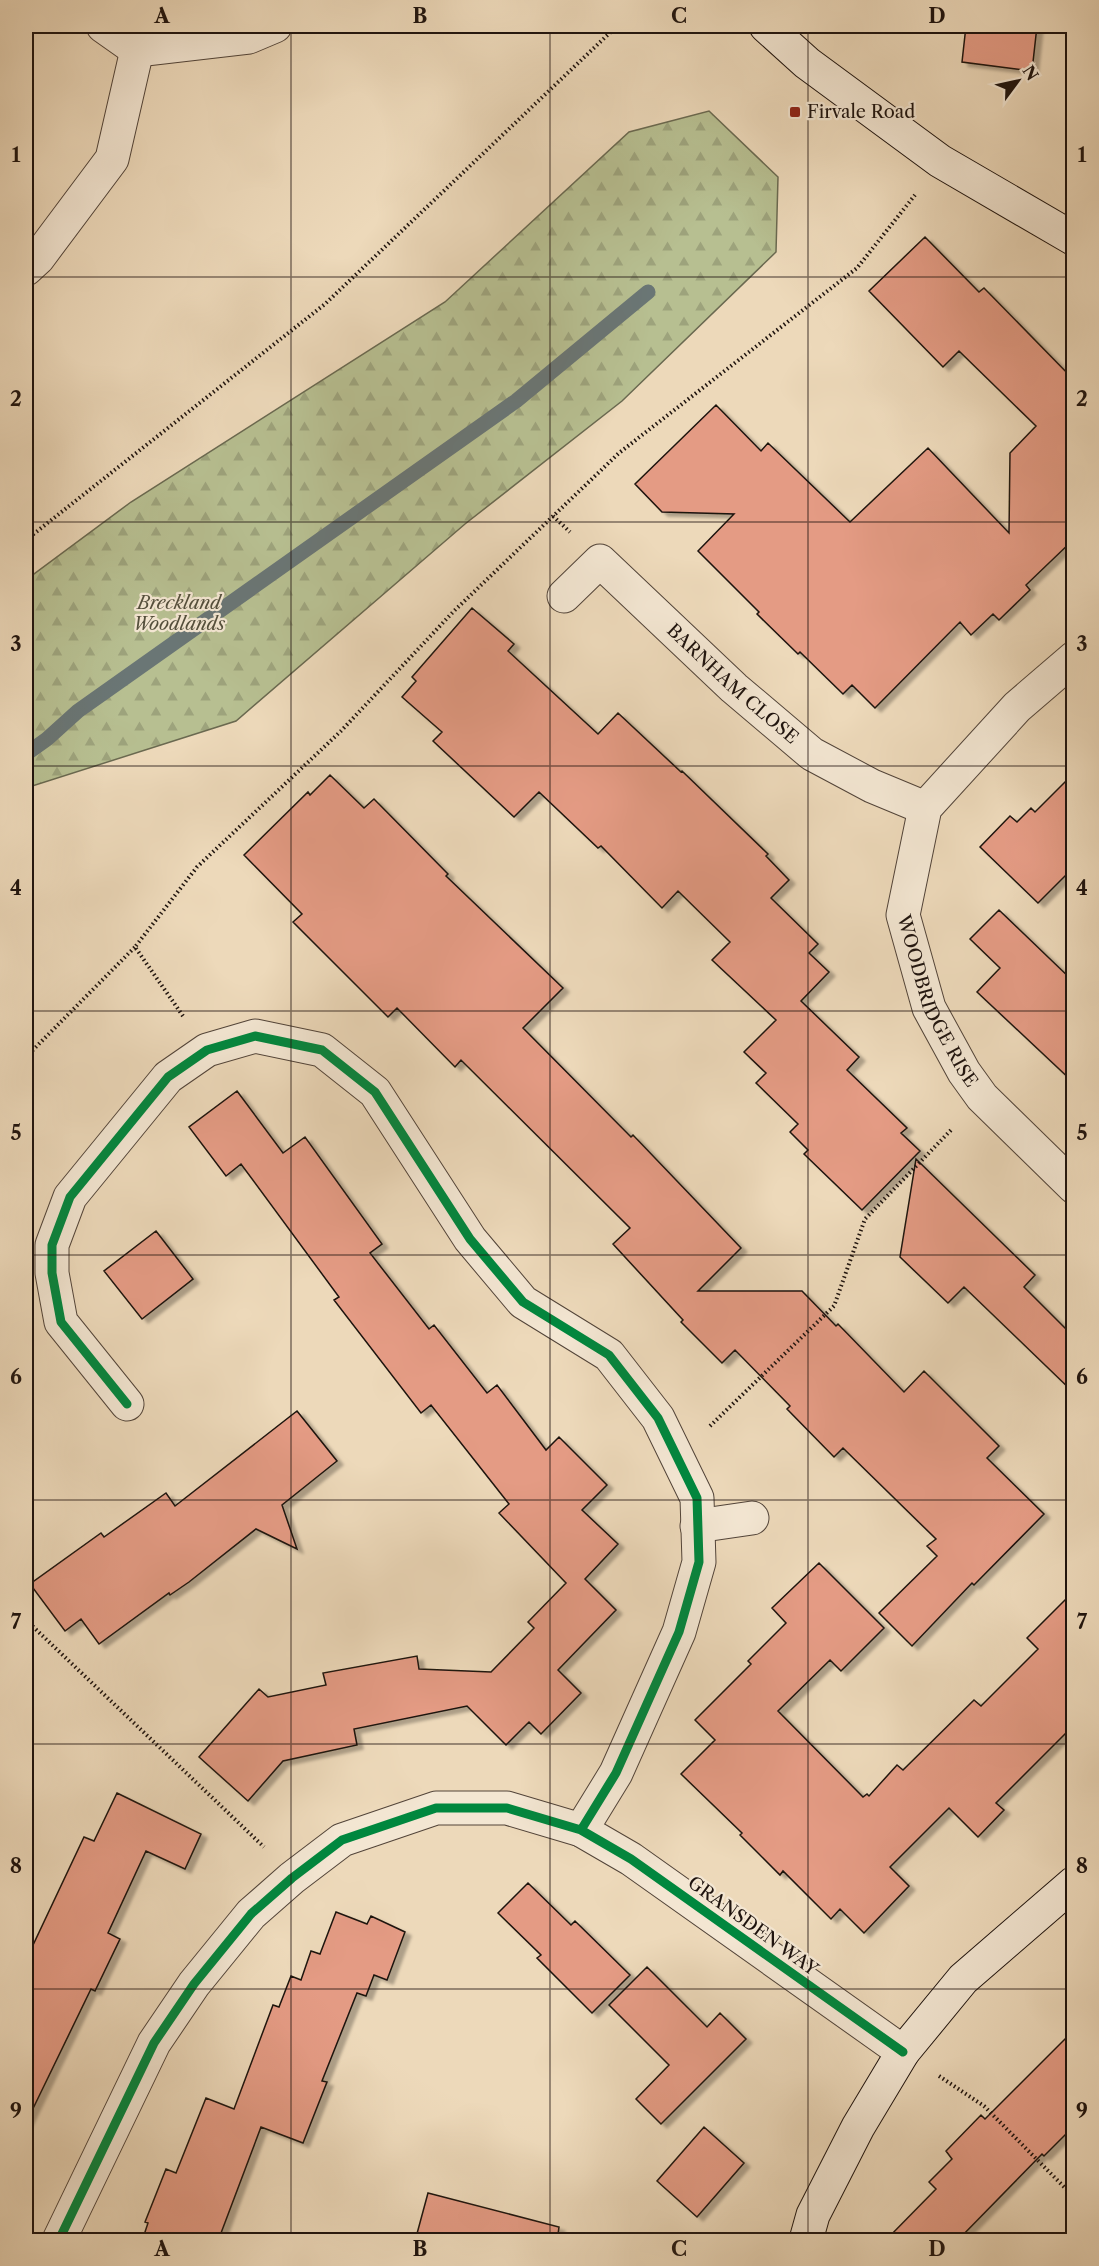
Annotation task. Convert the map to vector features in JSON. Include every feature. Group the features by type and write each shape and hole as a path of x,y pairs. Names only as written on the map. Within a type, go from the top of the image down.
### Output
{"street":[{"path":"103,26 137,50 249,38 274,26"},
{"path":"766,26 807,63 940,161 1074,239"},
{"path":"26,269 38,258 112,159 137,50"},
{"name":"BARNHAM CLOSE","path":"564,596 600,561 734,688 812,754 872,786 925,808"},
{"path":"925,808 1017,707 1074,658"},
{"name":"WOODBRIDGE RISE","path":"925,808 903,915 929,1008 964,1072 982,1097 1074,1187"},
{"path":"127,1404 61,1322 52,1273 52,1245 70,1197 168,1077 207,1050 255,1035 322,1050 375,1092 470,1239 523,1302 609,1355 658,1418 697,1498 699,1562 680,1632 616,1773 581,1830"},
{"path":"698,1526 752,1518"},
{"name":"GRANSDEN WAY","path":"59,2241 154,2043 194,1984 251,1914 292,1878 342,1840 436,1808 507,1808 581,1830 631,1859 903,2052"},
{"path":"806,2241 813,2216 858,2127 903,2052 963,1979 1074,1882"}],"path":[{"path":"26,540 325,304 617,26"},
{"path":"26,1057 135,947 197,867 341,730 454,611 619,453 857,268 893,225 940,161"},
{"path":"135,947 207,1050"},
{"path":"677,1457 834,1306 865,1220 982,1097"},
{"path":"26,1620 261,1844 292,1878"},
{"path":"903,2052 984,2106 1074,2197"}],"green space":[{"name":"Breckland Woodlands","path":"709,111 778,177 776,252 622,401 465,524 236,721 26,788 26,580 131,502 445,302 629,132"}],"building":[{"path":"966,26 1037,26 1032,71 962,62"},
{"path":"925,237 979,292 984,288 1074,380 1074,539 1026,585 1030,590 999,620 993,614 971,635 960,622 875,708 852,685 843,694 757,614 759,612 698,551 734,514 662,512 635,484 716,405 761,451 768,443 850,522 928,448 1009,533 1010,453 1036,426 959,351 943,367 869,291"},
{"path":"472,608 514,644 508,651 598,734 618,713 768,854 766,856 789,880 771,898 818,944 809,953 829,972 801,1001 859,1057 847,1070 907,1128 901,1133 920,1151 862,1210 804,1154 808,1150 790,1132 798,1124 756,1083 766,1073 744,1052 776,1020 712,960 730,942 678,891 662,908 601,846 598,848 539,792 514,817 433,741 442,732 402,697 416,681 412,677"},
{"path":"1074,773 1074,867 1038,903 980,847 1010,816 1017,822 1031,808 1035,812"},
{"path":"330,775 364,808 374,799 448,874 446,876 563,988 523,1028 631,1137 633,1135 741,1248 698,1291 802,1291 836,1326 838,1324 904,1392 924,1371 999,1446 987,1458 1044,1514 974,1585 972,1583 912,1646 879,1613 937,1556 927,1546 936,1539 843,1448 834,1457 787,1409 790,1406 735,1350 722,1363 681,1322 683,1320 613,1244 630,1228 461,1060 455,1067 397,1008 388,1017 293,922 302,914 244,855 308,792 310,795"},
{"path":"999,910 1074,982 1074,1083 977,992 1000,968 970,939"},
{"path":"237,1091 283,1153 305,1137 382,1244 370,1253 429,1329 434,1325 487,1393 497,1385 546,1450 559,1437 607,1485 582,1510 618,1544 585,1579 616,1610 558,1670 581,1693 541,1734 529,1722 506,1745 467,1706 354,1729 357,1745 283,1761 248,1801 199,1757 259,1689 268,1697 326,1685 323,1673 417,1656 419,1669 491,1672 534,1628 528,1622 566,1583 499,1513 509,1504 431,1405 421,1413 334,1300 339,1297 241,1164 226,1176 189,1127"},
{"path":"916,1159 1035,1275 1024,1287 1074,1337 1074,1393 964,1287 948,1303 900,1257"},
{"path":"156,1231 193,1279 142,1319 104,1271"},
{"path":"297,1411 337,1461 282,1505 297,1549 256,1529 189,1582 170,1595 169,1593 99,1644 81,1619 65,1631 30,1584 101,1533 104,1537 166,1493 175,1506"},
{"path":"819,1563 884,1628 841,1671 830,1660 778,1711 863,1797 867,1794 869,1796 897,1765 903,1770 974,1700 981,1706 1038,1649 1027,1638 1074,1591 1074,1725 996,1803 1004,1810 978,1837 949,1808 890,1867 909,1886 864,1933 840,1909 831,1919 783,1871 780,1875 740,1835 742,1833 681,1774 715,1740 695,1720 751,1664 748,1661 786,1623 772,1608"},
{"path":"117,1793 201,1834 185,1869 146,1851 108,1933 120,1939 95,1991 91,1989 26,2123 26,1960 84,1837 94,1841"},
{"path":"528,1883 571,1925 575,1921 630,1975 592,2013 537,1958 541,1955 498,1913"},
{"path":"336,1912 367,1924 371,1916 405,1932 387,1980 374,1975 366,1996 357,1993 322,2081 327,2082 303,2143 261,2127 218,2241 142,2241 148,2223 145,2222 166,2169 176,2173 206,2098 234,2109 273,2005 279,2007 291,1976 301,1980 311,1951 320,1954"},
{"path":"647,1967 707,2027 720,2013 746,2039 661,2124 636,2099 669,2065 609,2005"},
{"path":"1074,2030 1074,2126 1044,2156 1042,2154 957,2241 885,2241 936,2189 929,2182 952,2159 946,2151 981,2115 985,2119"},
{"path":"704,2127 744,2163 697,2217 657,2181"},
{"path":"428,2193 559,2227 557,2241 415,2241"}],"waterway":[{"path":"26,754 47,739 78,711 516,401 648,292"}],"cycle path":[{"path":"127,1404 61,1322 52,1273 52,1245 70,1197 168,1077 207,1050 255,1036 322,1050 375,1092 470,1239 523,1302 609,1355 658,1418 697,1498 699,1562 679,1632 616,1773 581,1830"},
{"path":"59,2240 154,2043 194,1984 251,1914 292,1878 342,1840 436,1808 507,1808 581,1830 631,1859 903,2052"}],"place":[{"name":"Firvale Road","path":"795,112"}]}
